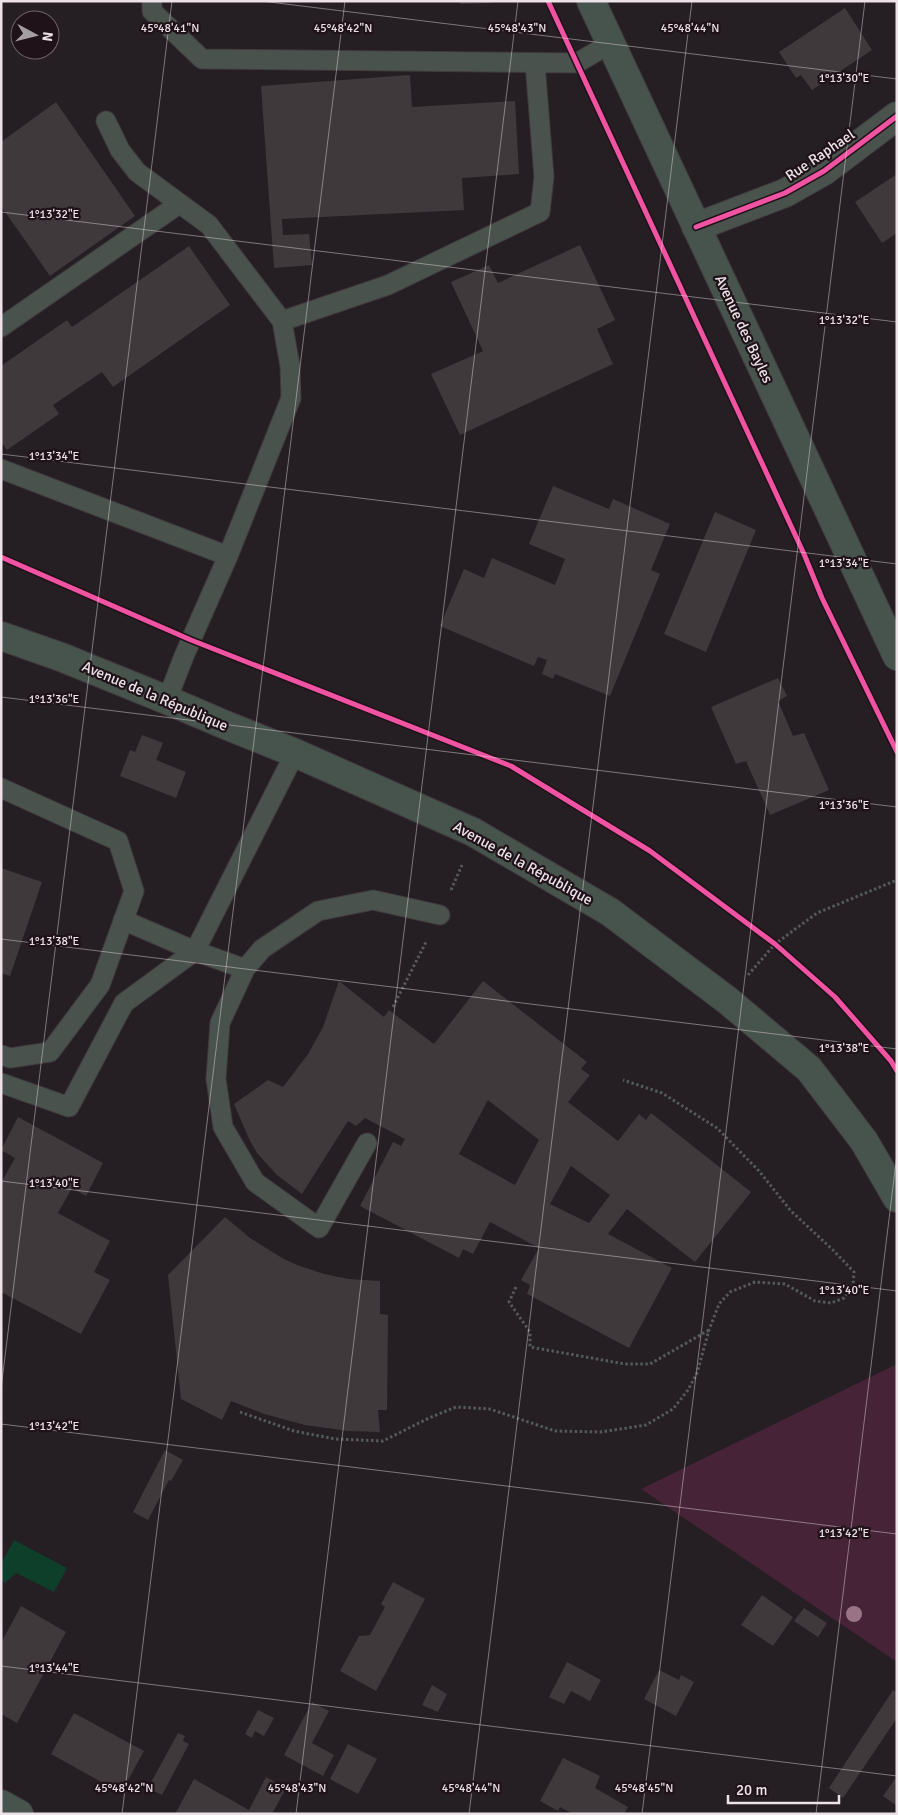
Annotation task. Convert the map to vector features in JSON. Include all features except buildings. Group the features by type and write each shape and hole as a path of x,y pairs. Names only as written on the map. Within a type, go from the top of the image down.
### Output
{"main road":[{"name":"Avenue des Bayles","path":"591,1 897,656"},
{"name":"Avenue de la République","path":"1,636 61,657 295,752 473,832 610,912 727,1000 809,1070 864,1141 897,1198"},
{"path":"1,1804 19,1814"}],"street":[{"name":"Rue Raphael","path":"696,227 785,193 824,171 897,116"}],"lane":[{"path":"152,1 152,12 202,58 577,63 611,43"},
{"path":"282,321 388,285 540,212 544,176 535,63"},
{"path":"106,120 120,150 137,172 209,225 282,321 290,366 291,398 228,556 184,656 167,700"},
{"path":"1,327 179,204"},
{"path":"2,467 228,556"},
{"path":"1,1083 69,1107 124,1003 196,951 295,752"},
{"path":"1,788 118,841 134,892 100,985 50,1052 10,1058 1,1055"},
{"path":"367,1143 319,1228 255,1182 223,1127 216,1079 220,1023 244,969 262,949 318,911 373,900 440,915"},
{"path":"123,920 244,969"}],"path":[{"path":"727,1000 775,944 817,913 897,880"},
{"path":"393,1007 440,915"},
{"path":"240,1412 294,1431 335,1438 383,1440 456,1407 490,1409 555,1431 601,1432 646,1425 674,1408 688,1390 697,1374 709,1330 719,1304 730,1292 755,1282 785,1284 815,1301 831,1303 844,1298 853,1286 854,1272 791,1211 760,1171 717,1128 662,1093 623,1080"},
{"path":"516,1287 509,1302 530,1332 530,1347 625,1364 650,1364 709,1330"}],"shaded area":[{"path":"897,1364 897,1662 641,1489"},
{"path":"14,1540 67,1568 54,1592 16,1573 5,1583 1,1580 1,1564"}],"cycle path":[{"path":"548,1 804,554 822,598 897,752"},
{"path":"696,227 785,193 824,171 897,116"},
{"path":"1,557 191,640 511,766 650,851 775,944 835,997 891,1061 897,1071"}]}
